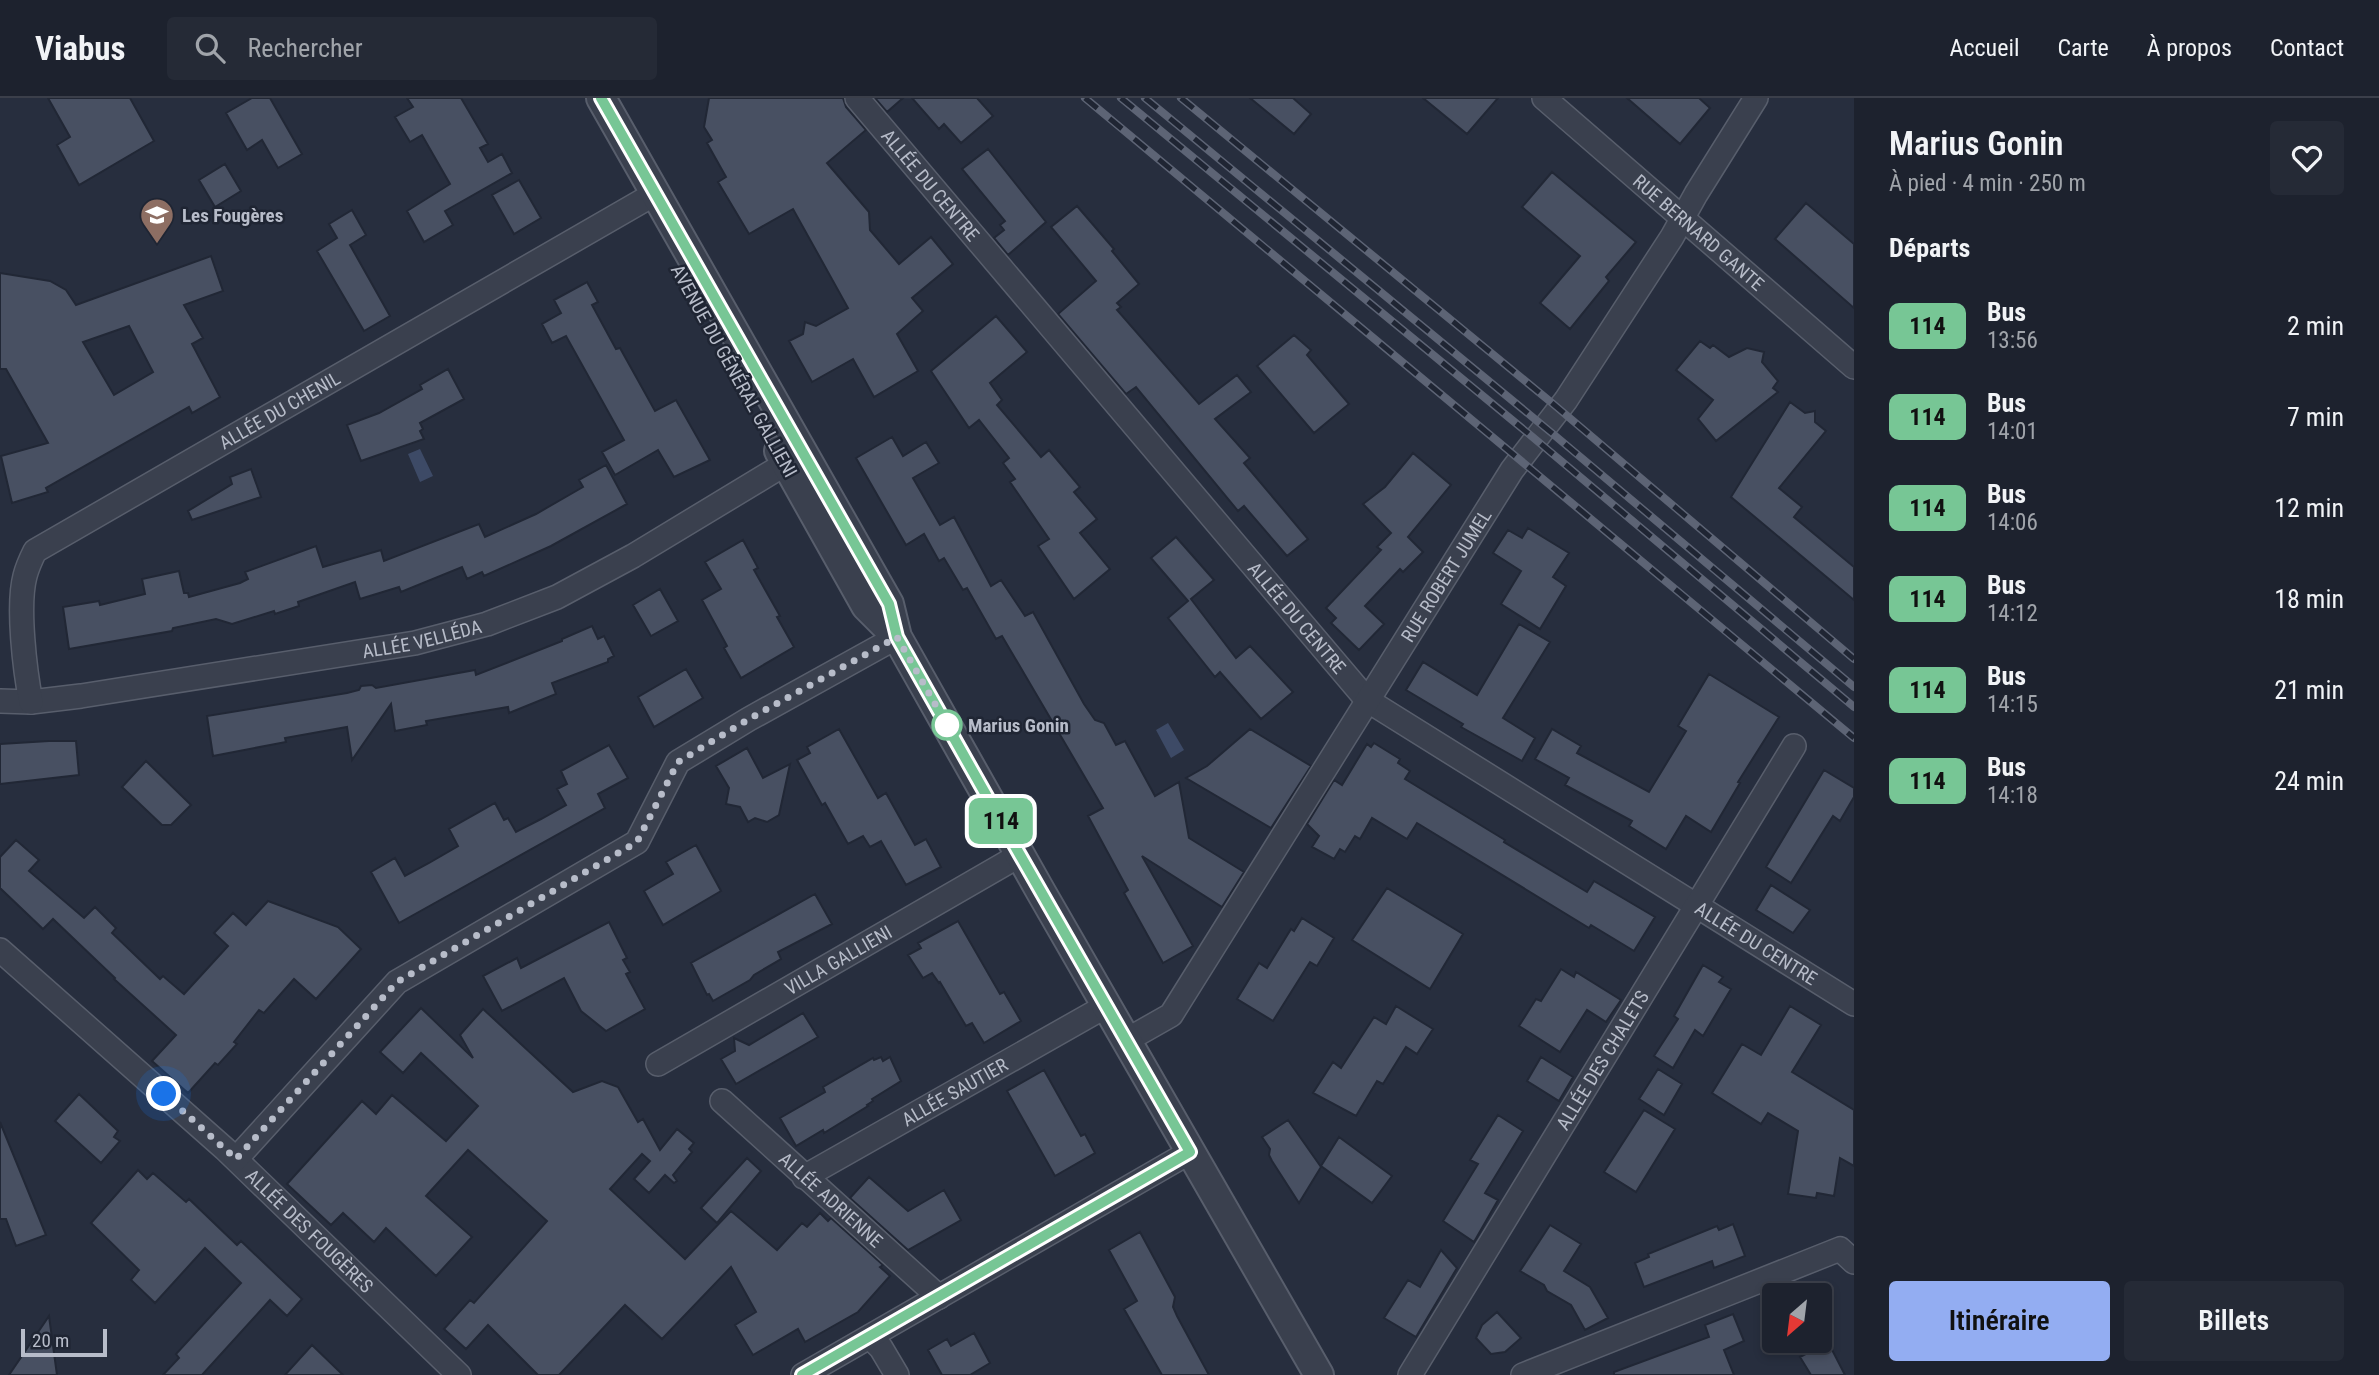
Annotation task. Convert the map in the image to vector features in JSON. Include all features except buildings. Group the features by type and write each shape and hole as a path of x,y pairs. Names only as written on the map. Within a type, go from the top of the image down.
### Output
{"street":[{"name":"AVENUE DU GÉNÉRAL GALLIENI","path":"579,98 647,198 795,458 866,606 897,637 1319,1375"},
{"name":"AVENUE DU GÉNÉRAL GALLIENI","path":"601,98 647,198"},
{"name":"ALLÉE DU CENTRE","path":"857,98 1367,700 1854,1004"},
{"name":"RUE BERNARD GANTE","path":"1544,98 1854,367"},
{"name":"RUE ROBERT JUMEL","path":"1127,1040 1171,1015 1512,470 1566,400 1756,98"},
{"name":"ALLÉE DU CHENIL","path":"31,702 25,672 22,609 24,578 35,551 647,198"},
{"name":"ALLÉE VELLÉDA","path":"0,701 31,702 81,696 415,643 487,625 557,597 633,556 795,458"},
{"path":"236,1159 397,982 637,842 678,762 749,719 897,637"},
{"name":"ALLÉE DES CHALETS","path":"1410,1375 1794,746"},
{"name":"VILLA GALLIENI","path":"658,1064 1020,855"},
{"name":"ALLÉE DES FOUGÈRES","path":"0,950 236,1159 459,1375"},
{"name":"ALLÉE SAUTIER","path":"804,1177 1106,1006"},
{"name":"ALLÉE ADRIENNE","path":"722,1101 939,1297"},
{"path":"803,1375 1190,1152"},
{"path":"1523,1375 1840,1249 1854,1262"},
{"path":"870,1336 881,1348 897,1375"}],"water":[{"path":"420,449 433,476 420,482 408,454"},
{"path":"1168,723 1184,750 1171,758 1156,730"}],"railway":[{"path":"1085,98 1854,738"},
{"path":"1121,98 1529,434 1854,707"},
{"path":"1145,98 1553,434 1854,687"},
{"path":"1181,98 1552,403 1854,659"}],"bus line":[{"name":"114","path":"601,98 889,604 897,637 1190,1152 802,1375"}],"place":[{"name":"Les Fougères","path":"157,245"},
{"name":"Marius Gonin","path":"947,725"}],"route":[{"path":"164,1094 236,1159 397,982 637,842 678,762 749,719 897,637 947,725"}]}
